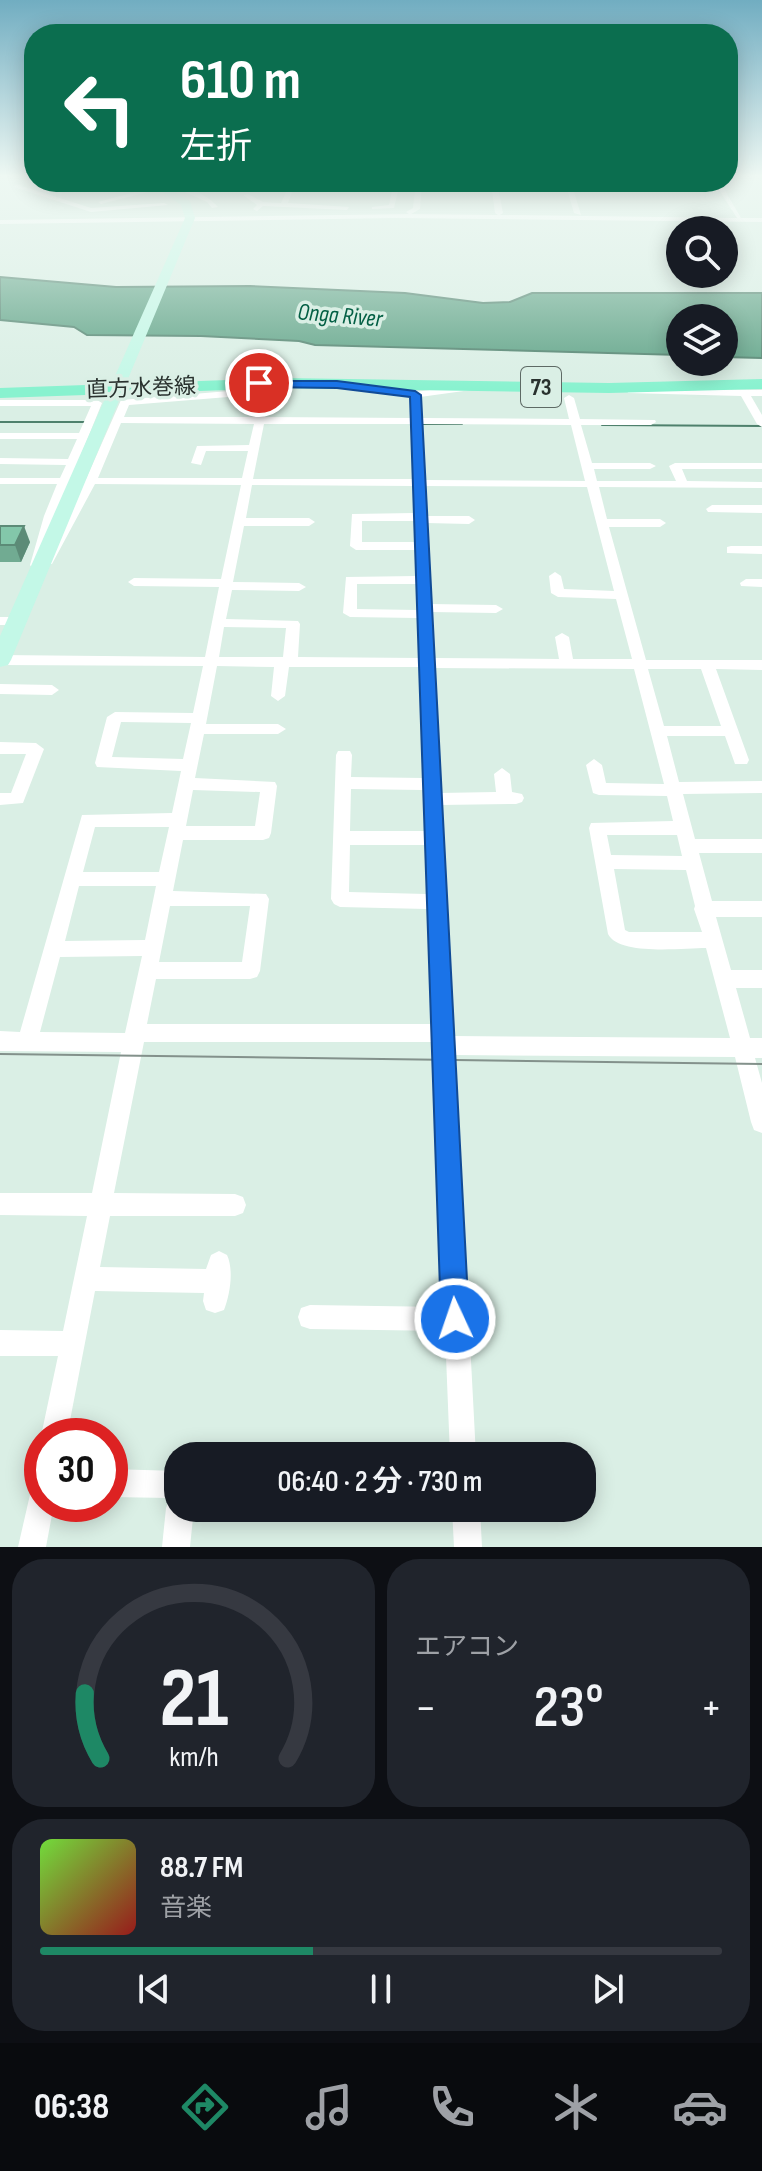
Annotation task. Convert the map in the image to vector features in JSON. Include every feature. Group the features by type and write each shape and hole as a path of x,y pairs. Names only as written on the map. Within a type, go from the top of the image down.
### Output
{"main road":[{"name":"直方水巻線","path":"0,393 283,383 609,388 762,384"}],"street":[{"path":"67,484 118,390 177,247"},
{"path":"283,383 266,391 125,402 65,536 8,621 0,660 762,665"},
{"path":"337,384 415,395 473,387"},
{"path":"609,388 762,393"},
{"path":"745,394 762,424"},
{"path":"415,395 462,1442"},
{"path":"58,1418 264,398"},
{"path":"569,398 703,909 723,979 752,1048 762,1122"},
{"path":"0,403 97,403 73,462 35,578"},
{"path":"118,422 651,422"},
{"path":"0,436 84,436"},
{"path":"197,463 201,448 253,448"},
{"path":"0,461 73,462"},
{"path":"589,466 650,466"},
{"path":"682,483 675,466 762,466"},
{"path":"92,479 247,480 363,487 420,481 762,485"},
{"path":"0,481 67,484"},
{"path":"702,485 718,522"},
{"path":"712,509 762,509"},
{"path":"422,546 356,546 356,517 469,520"},
{"path":"238,522 309,522"},
{"path":"602,523 660,523"},
{"path":"731,550 762,550"},
{"path":"555,576 558,593 622,595"},
{"path":"422,580 351,580 350,613 496,609"},
{"path":"134,582 299,587"},
{"path":"746,583 762,583"},
{"path":"217,623 293,624 278,696"},
{"path":"562,637 567,664"},
{"path":"707,665 741,760"},
{"path":"0,689 52,690"},
{"path":"189,765 103,763 115,717 278,729"},
{"path":"657,731 730,731"},
{"path":"0,748 36,749 17,799 0,799"},
{"path":"344,755 340,899 436,902"},
{"path":"594,765 599,789 760,792"},
{"path":"343,783 510,798 502,774"},
{"path":"28,1041 88,820 263,833 269,786 185,784"},
{"path":"687,846 597,828 617,934 626,940 712,940"},
{"path":"342,838 434,838"},
{"path":"603,862 687,846 762,846"},
{"path":"72,879 260,899 250,971 148,970"},
{"path":"703,909 762,909"},
{"path":"53,949 152,948"},
{"path":"723,979 762,979"},
{"path":"0,1041 442,1039 752,1048"},
{"path":"0,1204 235,1205"},
{"path":"86,1279 217,1282"},
{"path":"310,1317 455,1319"},
{"path":"0,1343 73,1344"},
{"path":"128,1484 164,1485"},
{"path":"32,1547 37,1522"},
{"path":"176,1547 179,1522"},
{"path":"467,1522 468,1547"}],"water":[{"name":"Onga River","path":"0,277 116,287 250,286 405,293 483,303 510,302 532,293 762,293 762,358 738,357 738,304 666,304 666,355 315,345 299,341 201,336 87,335 74,327 0,320"}],"building":[{"path":"0,526 24,526 15,545 0,545"}],"waterway":[{"path":"0,422 86,422"},
{"path":"418,424 462,424"},
{"path":"602,425 762,426"}],"tram line":[{"path":"0,1054 762,1064"}],"route":[{"path":"259,383 337,384 415,395 455,1319"}]}
